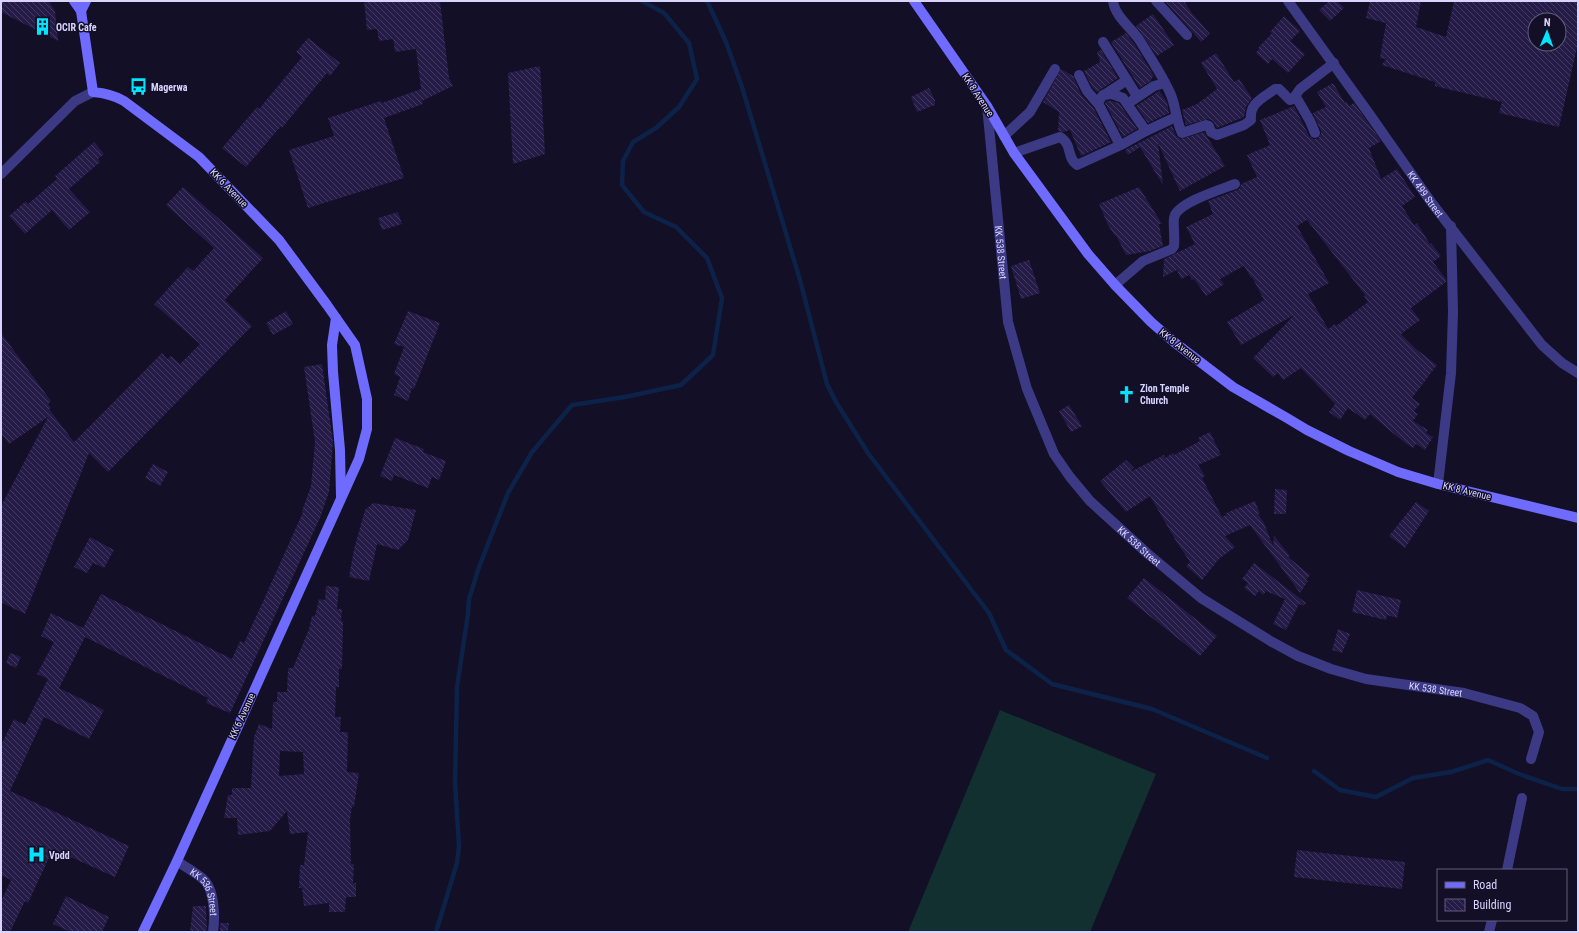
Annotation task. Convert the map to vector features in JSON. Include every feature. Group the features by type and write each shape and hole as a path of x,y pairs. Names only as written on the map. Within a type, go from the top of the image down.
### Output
{"main road":[{"path":"74,1 81,11 93,92"},
{"path":"81,11 86,1"},
{"name":"KK 8 Avenue","path":"914,1 987,106 1014,153 1088,254 1150,322 1233,387 1307,430 1349,451 1398,472 1438,484 1578,518"},
{"name":"KK 6 Avenue","path":"93,92 116,96 199,157 279,240 355,345 367,399 367,429 358,459 341,501 144,932"},
{"name":"KK 6 Avenue","path":"336,318 332,345 332,372 340,450 341,501"}],"street":[{"path":"1113,1 1115,9 1139,39 1171,96 1182,133 1206,125 1209,126 1211,132 1217,135 1249,123 1251,120 1252,108 1256,102 1275,89 1279,89 1290,100 1296,97 1300,89 1334,63"},
{"path":"1156,1 1187,36"},
{"name":"KK 499 Street","path":"1288,1 1334,63 1431,202 1542,345 1562,363 1578,373"},
{"path":"1103,42 1137,96"},
{"path":"1004,136 1030,112 1055,70"},
{"path":"1079,75 1087,90 1101,99 1120,145"},
{"path":"1101,99 1127,80"},
{"path":"1128,104 1137,96 1154,86 1164,83"},
{"path":"1,174 76,101 93,92"},
{"path":"1101,99 1112,94 1123,98 1146,131"},
{"path":"1296,97 1315,133"},
{"name":"KK 538 Street","path":"987,106 1008,322 1027,389 1054,454 1070,477 1096,507 1148,554 1201,598 1272,642 1298,656 1331,669 1366,679 1464,693 1520,708 1533,716 1539,732 1531,759"},
{"path":"1014,153 1060,137 1069,146 1071,158 1077,165 1176,117"},
{"path":"1115,285 1143,261 1174,246 1174,218 1176,212 1194,200 1235,184"},
{"path":"1438,484 1451,373 1453,312 1451,226"},
{"path":"1507,869 1522,798"},
{"name":"KK 536 Street","path":"177,861 204,880 210,892 214,910 213,932"},
{"path":"1489,932 1492,921"}],"green space":[{"path":"1000,710 1156,774 1090,932 908,932"}],"building":[{"name":"OCIR Cafe","path":"1,1 49,1 55,11 58,41 1,12"},
{"path":"364,1 440,1 449,78 453,86 422,101 423,104 384,118 404,178 308,208 289,150 334,136 328,118 381,101 382,103 421,89 416,49 395,52 393,39 379,41 377,29 367,30"},
{"path":"1165,1 1184,1 1210,34 1201,42"},
{"path":"1329,1 1337,1 1344,8 1330,21 1319,10"},
{"path":"1370,1 1421,1 1416,27 1446,37 1454,1 1578,1 1578,43 1559,127 1499,113 1502,102 1435,86 1435,82 1382,65 1386,59 1380,58 1386,23 1366,18"},
{"path":"1153,14 1174,45 1157,56 1136,26"},
{"path":"1284,16 1300,31 1290,41 1305,54 1288,73 1272,59 1268,64 1256,53 1259,49 1258,48 1272,33 1270,32"},
{"path":"1126,33 1154,76 1151,79 1152,80 1140,88 1111,42"},
{"path":"308,38 340,63 330,76 327,73 282,128 281,126 246,167 222,148 257,107 259,109 302,57 296,52"},
{"path":"1101,50 1118,78 1097,92 1092,87 1084,71 1100,62 1097,52"},
{"path":"1216,53 1234,82 1239,79 1252,98 1246,107 1244,117 1217,128 1213,121 1208,119 1186,125 1182,110 1197,104 1217,89 1201,63"},
{"path":"540,66 545,154 513,164 508,73"},
{"path":"1061,69 1073,76 1081,94 1094,109 1111,142 1081,156 1070,130 1064,132 1058,131 1059,112 1043,102"},
{"path":"1333,83 1345,103 1347,102 1349,106 1354,103 1381,141 1369,148 1381,179 1397,169 1415,197 1402,206 1414,225 1417,223 1430,244 1431,243 1441,256 1433,262 1446,279 1446,282 1411,308 1420,320 1401,334 1416,349 1437,365 1412,398 1420,404 1414,411 1418,414 1413,421 1428,430 1426,433 1433,437 1425,450 1416,444 1413,448 1405,443 1370,414 1365,420 1348,408 1340,420 1329,412 1335,404 1301,368 1283,380 1278,373 1273,377 1253,358 1294,315 1241,345 1227,322 1264,300 1252,277 1251,278 1244,266 1220,279 1224,284 1206,296 1194,279 1192,280 1189,275 1181,279 1177,270 1163,277 1164,259 1195,244 1186,227 1213,214 1208,201 1237,190 1240,188 1241,184 1257,177 1247,155 1270,145 1260,120 1294,106 1309,136 1314,139 1318,139 1321,131 1313,113 1326,107 1317,92","holes":["1307,220 1365,295 1364,296 1368,302 1336,326 1335,324 1328,329 1308,294 1329,283 1297,226"]},
{"path":"929,88 935,100 935,105 917,112 911,97"},
{"path":"1159,91 1167,102 1169,113 1148,123 1136,106"},
{"path":"1107,101 1119,103 1137,129 1123,137 1105,103"},
{"path":"1172,126 1176,136 1181,139 1204,132 1225,166 1180,191 1158,143 1163,185 1140,147 1128,155 1125,150"},
{"path":"94,142 104,154 98,159 100,162 69,189 90,212 69,230 52,210 25,234 9,216 26,201 28,204 57,179 55,176"},
{"path":"183,187 263,258 225,300 252,326 108,472 89,453 25,614 1,602 1,506 48,417 9,444 1,433 1,333 51,401 48,404 51,408 49,409 74,442 162,353 167,359 171,356 180,364 200,344 154,304 188,267 193,271 214,248 166,205"},
{"path":"1139,187 1162,224 1159,224 1163,246 1150,251 1126,255 1116,235 1115,236 1108,225 1099,204"},
{"path":"398,212 402,224 382,230 378,218"},
{"path":"1029,260 1040,293 1021,299 1011,266"},
{"path":"286,311 293,324 273,335 266,323"},
{"path":"408,311 440,323 414,389 412,388 408,401 394,395 400,377 394,374 404,347 394,344"},
{"path":"322,364 333,442 329,492 320,518 230,713 206,703 208,698 85,637 59,688 104,710 89,739 44,717 10,791 129,846 115,877 53,849 28,903 25,901 10,932 1,932 1,901 11,880 1,875 1,745 14,719 25,725 48,679 37,674 54,642 41,636 51,613 83,628 101,594 232,659 240,641 244,643 303,512 302,511 311,486 315,442 304,367"},
{"path":"1069,405 1082,426 1071,432 1059,411"},
{"path":"1210,432 1221,455 1198,465 1205,476 1202,478 1222,517 1228,514 1224,514 1255,501 1260,514 1258,514 1264,523 1273,546 1274,536 1290,556 1288,557 1310,575 1300,593 1250,525 1225,536 1235,547 1219,559 1202,580 1186,566 1190,562 1150,496 1126,512 1100,481 1126,460 1134,468 1130,472 1164,455 1165,458 1173,453 1174,455 1200,441 1198,438"},
{"path":"395,438 424,449 423,452 446,461 439,480 432,477 428,488 394,475 392,481 380,476"},
{"path":"153,464 168,472 160,486 145,478"},
{"path":"1275,489 1287,490 1286,514 1274,514"},
{"path":"1416,502 1429,511 1405,548 1389,536"},
{"path":"373,503 416,510 408,540 398,550 377,544 369,581 349,577 354,549 365,510"},
{"path":"90,537 114,550 104,568 93,563 87,573 74,567"},
{"path":"1254,563 1306,603 1304,606 1299,604 1286,630 1273,624 1285,599 1266,591 1263,595 1259,591 1255,596 1244,588 1248,583 1242,579"},
{"path":"1144,578 1217,636 1200,656 1127,598"},
{"path":"326,586 339,587 337,609 342,609 341,621 343,621 342,669 339,669 339,687 336,687 335,717 341,717 340,732 348,732 347,772 359,773 354,807 352,806 350,820 351,864 354,864 353,883 356,883 356,897 346,897 345,912 329,912 329,903 304,906 302,888 299,888 300,865 304,865 308,832 290,834 287,811 270,831 238,835 237,818 224,818 228,795 232,795 232,788 251,788 254,737 259,724 272,729 273,702 277,702 277,692 287,692 288,668 293,668 309,629 312,616 315,616 319,599 325,600","holes":["280,751 303,752 304,774 279,776"]},
{"path":"1357,590 1401,600 1397,618 1387,615 1386,620 1352,612"},
{"path":"1338,629 1350,634 1342,653 1332,650"},
{"path":"10,653 21,657 16,668 6,663"},
{"path":"1297,850 1405,862 1402,889 1294,877"},
{"path":"66,896 109,917 102,932 71,932 53,924"},
{"path":"193,906 206,906 207,932 190,932"},
{"path":"220,923 229,923 228,932 220,932"}],"waterway":[{"path":"436,932 457,863 459,846 455,782 457,687 469,599 479,567 508,493 532,452 572,405 625,397 681,385 713,355 722,298 707,258 676,227 644,212 622,185 623,161 633,142 656,128 679,107 697,79 689,43 664,13 642,1"},
{"path":"707,1 726,42 742,87 800,280 827,384 836,402 868,453 989,613 1006,650 1052,684 1152,709 1267,758"},
{"path":"1314,771 1340,790 1376,797 1413,778 1451,772 1488,760 1519,774 1562,789 1578,789"}],"place":[{"name":"OCIR Cafe","path":"43,27"},
{"name":"Magerwa","path":"138,87"},
{"name":"Zion Temple Church","path":"1127,394"},
{"name":"Vpdd","path":"36,855"}]}
